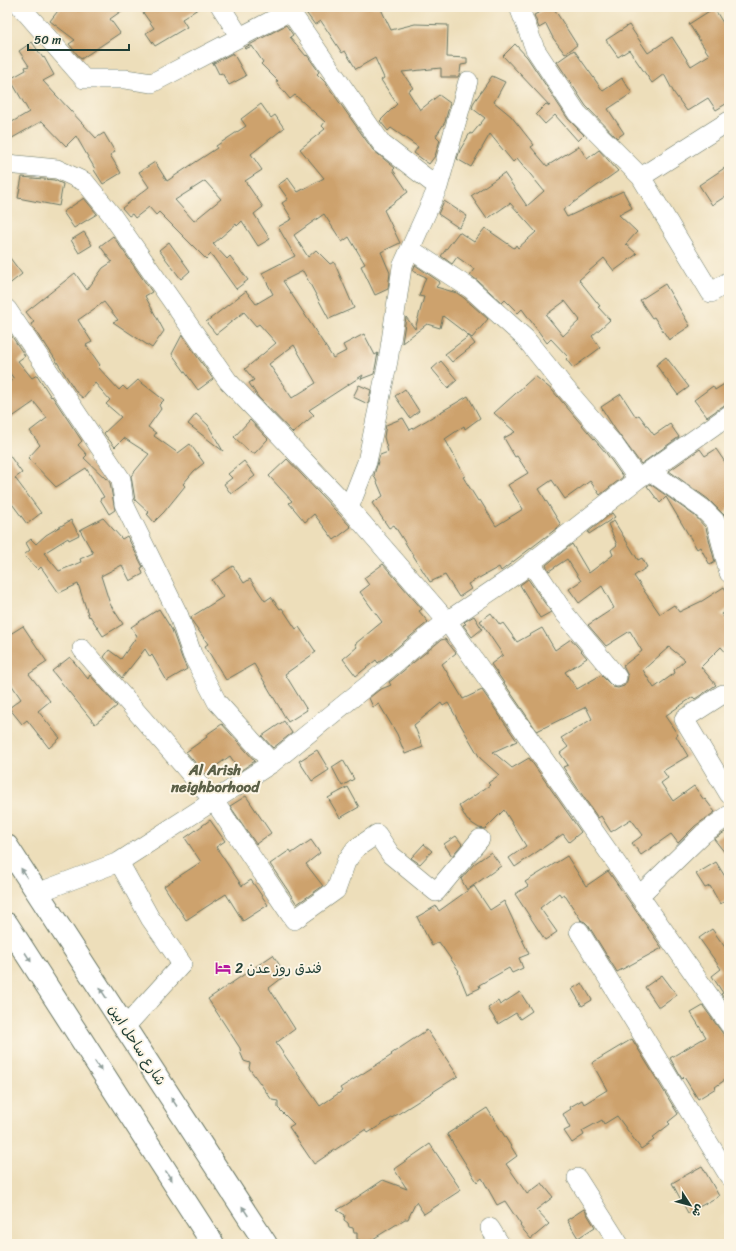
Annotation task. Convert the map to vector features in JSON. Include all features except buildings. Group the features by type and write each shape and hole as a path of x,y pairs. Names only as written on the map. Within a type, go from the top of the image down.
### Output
{"highway":[{"name":"شارع ساحل ابين","path":"7,846 266,1244"},
{"path":"7,924 213,1244"}],"street":[{"path":"21,7 84,79 124,79 152,83 290,9 382,144 438,187"},
{"path":"221,7 240,37"},
{"path":"519,7 535,49 576,113 642,176 711,293 729,282"},
{"path":"349,508 367,462 388,361 402,267 438,187 468,81"},
{"path":"642,176 729,121"},
{"path":"7,164 57,169 85,182 111,214 228,380 349,508 447,621 729,1024"},
{"path":"410,249 471,289 525,338 615,446 644,475 702,508 716,522 729,573"},
{"path":"7,309 121,479 124,504 179,616 192,654 218,702 272,763"},
{"path":"37,893 119,862 272,763 447,621 518,573 644,475 729,415"},
{"path":"531,563 565,614 617,677"},
{"path":"82,649 214,801 294,920 336,890 346,862 355,849 377,834 391,855 436,892 480,840"},
{"path":"723,694 684,719 729,794"},
{"path":"639,896 703,834 729,815"},
{"path":"119,862 150,918 182,964 125,1027"},
{"path":"579,931 729,1176"},
{"path":"577,1178 619,1244"}],"place":[{"name":"فندق روز عدن 2","path":"223,968"}],"district":[{"name":"Al Arish neighborhood","path":"215,778"}]}
